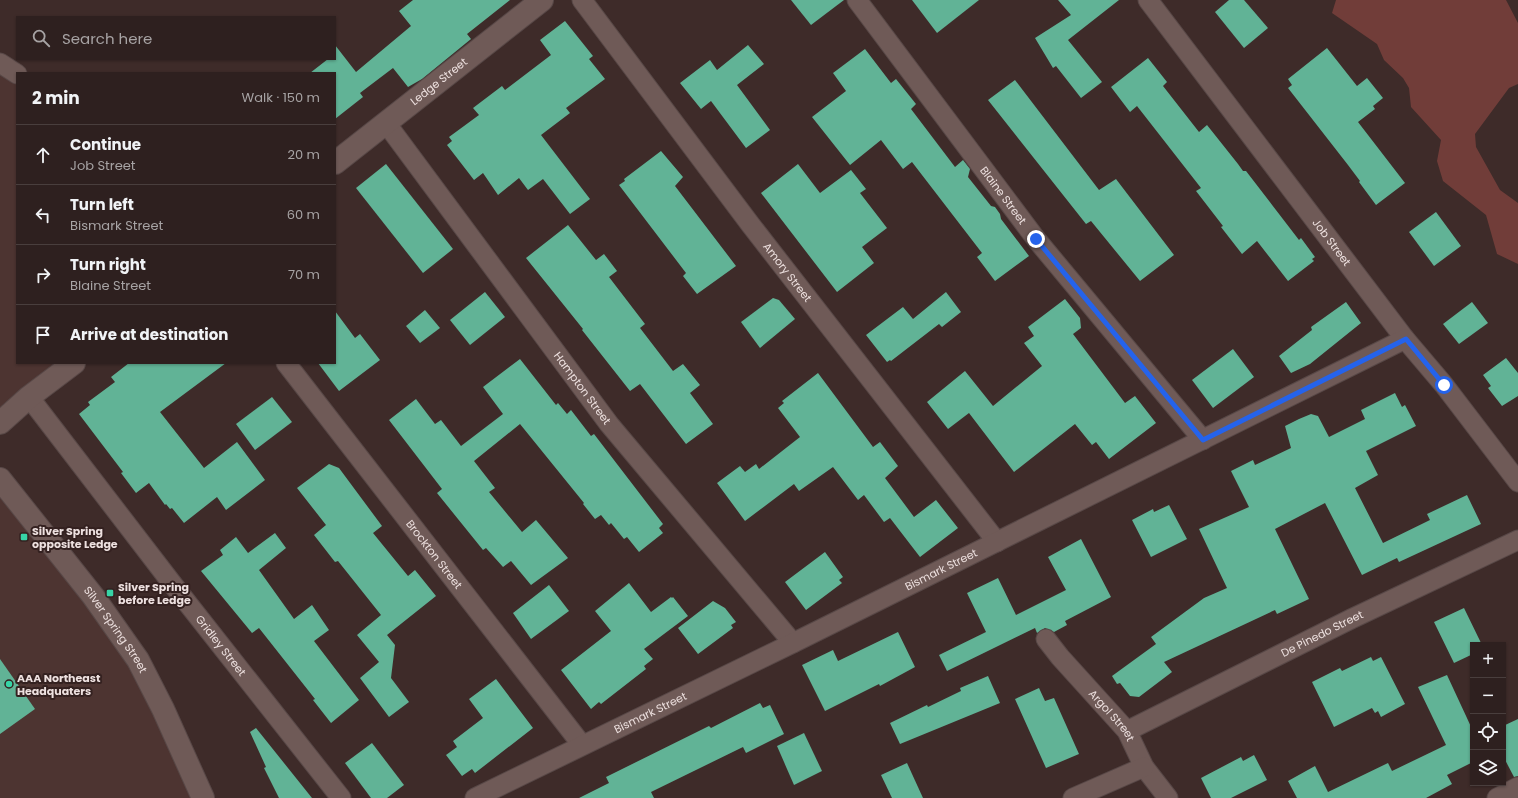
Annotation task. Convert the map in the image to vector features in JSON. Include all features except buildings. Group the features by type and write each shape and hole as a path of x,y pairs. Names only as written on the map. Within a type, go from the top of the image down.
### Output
{"main road":[{"name":"Ledge Street","path":"336,162 542,0"},
{"path":"0,423 29,397 73,364"},
{"name":"Silver Spring Street","path":"0,479 93,596 138,660 163,709 203,798"}],"street":[{"name":"Amory Street","path":"582,0 745,218 997,542"},
{"name":"Blaine Street","path":"857,0 1036,239 1203,440"},
{"name":"Job Street","path":"1148,0 1406,339 1444,385 1518,482"},
{"path":"0,63 16,73"},
{"name":"Hampton Street","path":"386,123 610,424 793,643"},
{"name":"Bismark Street","path":"475,798 793,643 1406,339"},
{"name":"Brockton Street","path":"287,364 582,745"},
{"name":"Gridley Street","path":"29,397 174,586 341,798"},
{"name":"De Pinedo Street","path":"1127,731 1351,619 1518,540"},
{"name":"Argol Street","path":"1046,639 1060,657 1127,731 1144,767 1168,798"},
{"path":"1073,798 1144,767"},
{"path":"1497,798 1518,787"}],"shaded area":[{"path":"1336,0 1506,0 1518,23 1518,84 1509,88 1475,134 1476,147 1500,190 1518,203 1518,264 1497,254 1486,215 1443,181 1437,161 1441,140 1411,107 1409,88 1403,78 1384,60 1377,44 1332,13"},
{"path":"0,70 16,82 16,364 77,364 0,422"},
{"path":"0,480 97,599 201,798 0,798"}],"place":[{"name":"Silver Spring opposite Ledge","path":"24,537"},
{"name":"Silver Spring before Ledge","path":"110,593"},
{"name":"AAA Northeast Headquaters","path":"9,684"}],"route":[{"path":"1036,239 1203,440 1406,339 1444,385"}]}
